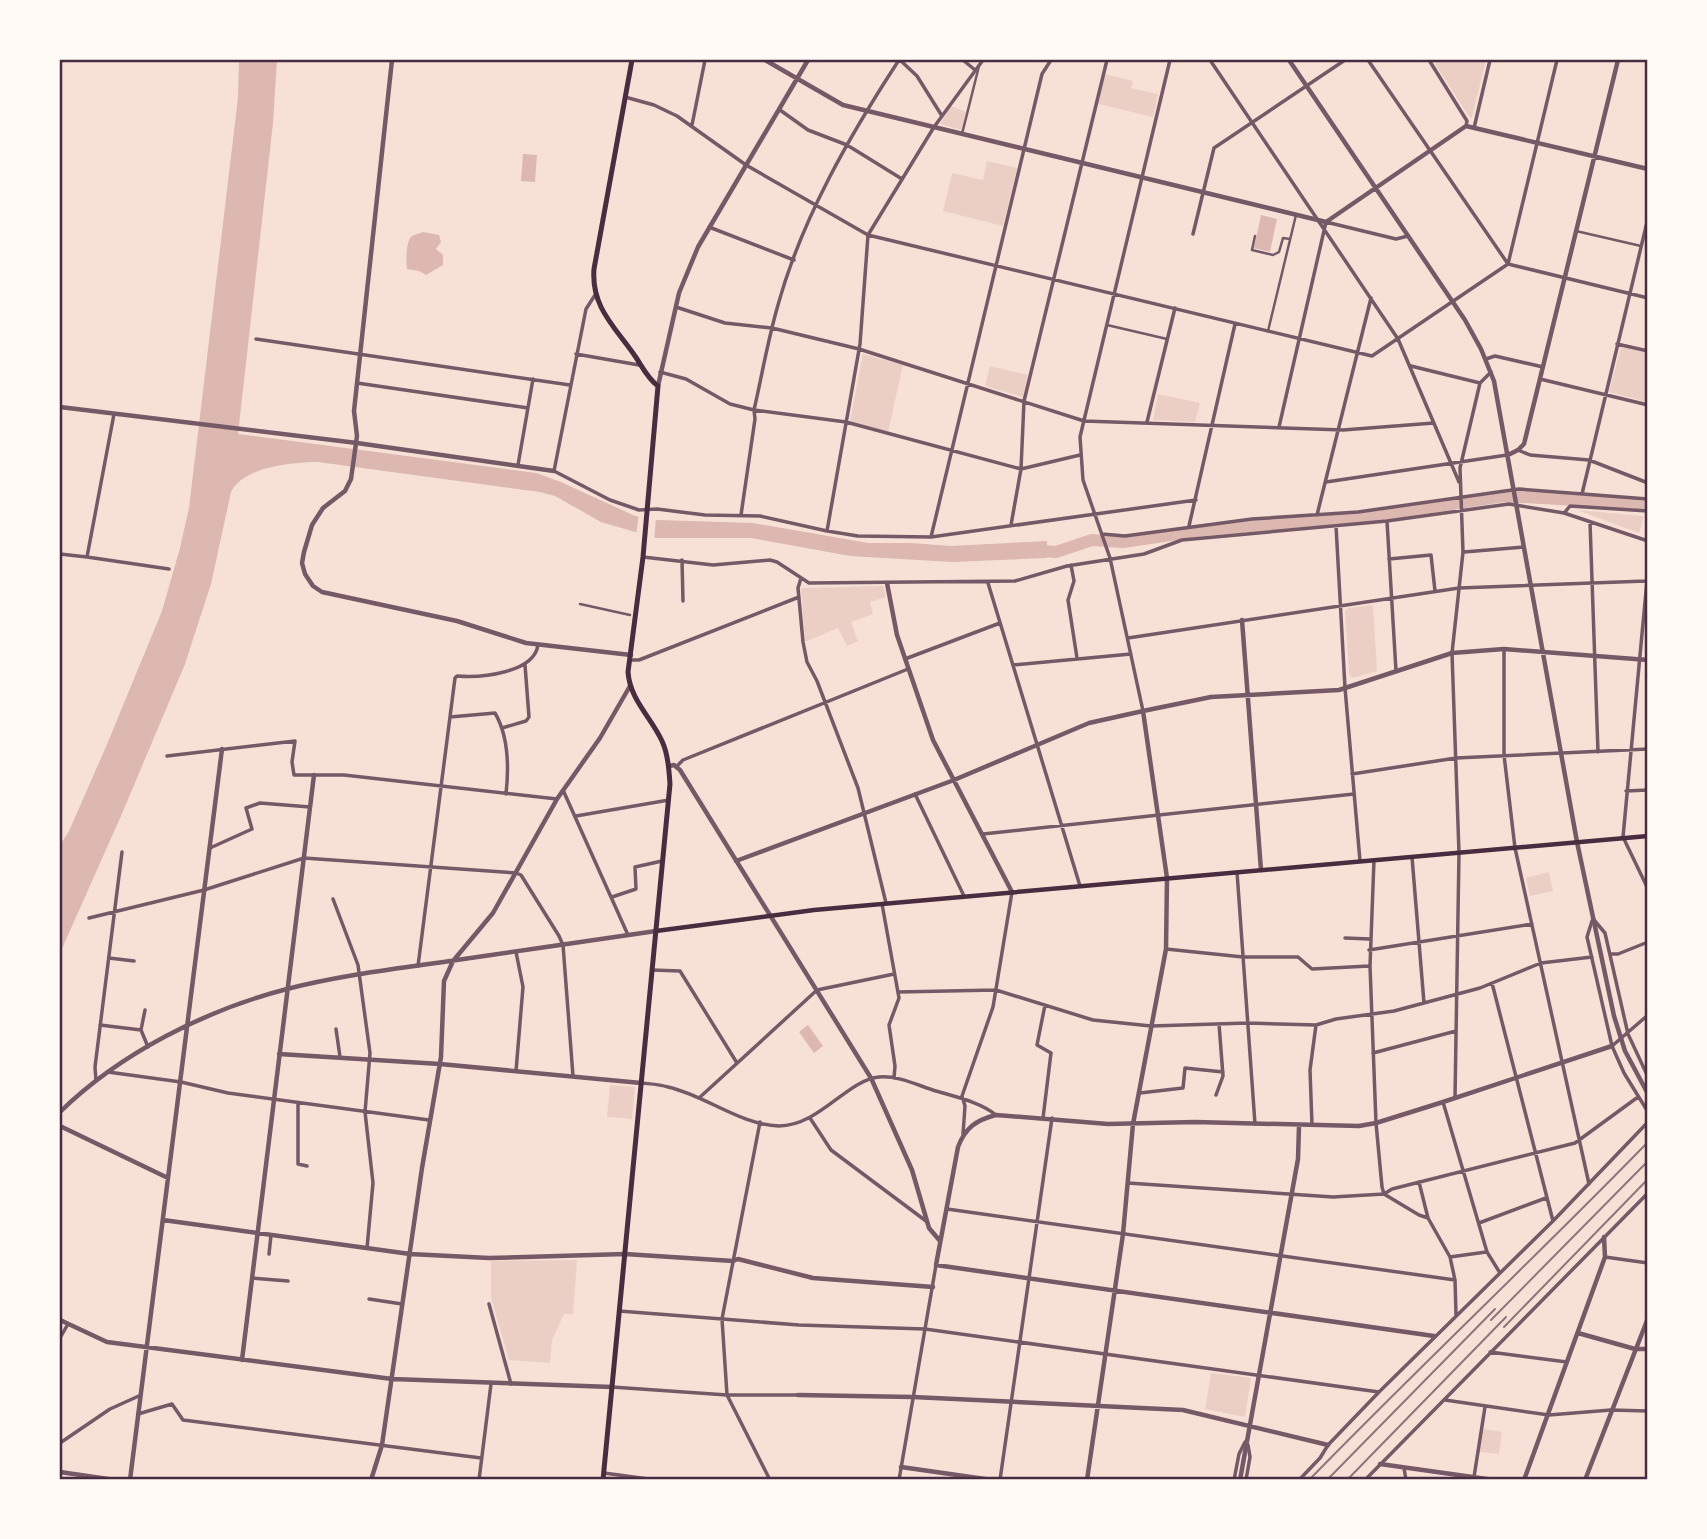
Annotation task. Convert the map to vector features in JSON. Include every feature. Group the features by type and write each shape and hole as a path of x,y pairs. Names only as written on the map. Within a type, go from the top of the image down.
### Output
{"main road":[{"path":"603,1476 669,800 669,766 664,743 630,686 628,673 645,538 658,386 607,320 595,295 594,269 632,60"},
{"path":"656,931 884,903 1647,836"}],"street":[{"path":"392,60 356,383 356,445 353,469 349,485 340,496 323,508 309,533 302,563 313,586 322,592 457,621 538,645 639,660 799,597"},
{"path":"692,125 705,60"},
{"path":"765,60 843,105 1396,239 1408,236"},
{"path":"658,386 683,280 709,227 807,60"},
{"path":"741,515 754,410 778,302 815,204 865,110 899,60 917,76 942,116"},
{"path":"963,60 975,70"},
{"path":"827,531 859,349 868,235 933,127 984,60"},
{"path":"930,537 1042,74 1051,60"},
{"path":"1011,525 1021,469 1024,401 1107,60"},
{"path":"1087,1479 1123,1234 1133,1124 1166,949 1169,898 1143,711 1109,558 1083,480 1080,437 1170,60"},
{"path":"1212,60 1398,339 1461,487"},
{"path":"1289,60 1453,301 1471,330 1491,372 1593,918 1619,1034 1633,1070 1647,1094"},
{"path":"1193,234 1214,148 1345,60"},
{"path":"1368,60 1508,264 1647,298"},
{"path":"1279,428 1326,222 1466,126 1467,121 1429,60"},
{"path":"1474,128 1490,60"},
{"path":"625,97 654,105 692,125 746,164 868,235 1372,356 1508,264 1557,60"},
{"path":"1326,482 1501,458 1518,450 1524,443 1618,60"},
{"path":"962,134 979,64"},
{"path":"778,108 808,130 847,145 902,179"},
{"path":"1466,126 1647,169"},
{"path":"1268,331 1296,214"},
{"path":"1582,494 1647,218"},
{"path":"709,227 794,260"},
{"path":"1576,231 1641,246"},
{"path":"1255,236 1252,250 1273,254 1279,252 1283,238 1290,239"},
{"path":"554,471 586,309 595,295"},
{"path":"1317,515 1371,298"},
{"path":"675,307 725,323 772,328 859,349 1084,421 1339,430 1434,423"},
{"path":"1147,423 1175,308"},
{"path":"1189,526 1235,323"},
{"path":"1107,325 1167,339"},
{"path":"256,339 570,384"},
{"path":"1617,344 1647,352"},
{"path":"576,354 642,366"},
{"path":"1486,359 1495,356 1543,367"},
{"path":"1411,366 1480,383"},
{"path":"660,372 686,379 730,404 754,410 846,422 1021,469 1080,455"},
{"path":"1455,1099 1459,853 1452,653 1463,552 1461,463 1480,383 1491,372"},
{"path":"518,465 533,379"},
{"path":"1540,379 1647,405"},
{"path":"356,383 528,408"},
{"path":"60,407 518,465 554,471 610,500 647,512 760,516 858,536 930,537 1196,500"},
{"path":"87,557 114,413"},
{"path":"1518,450 1530,455 1589,460 1646,483 1647,474"},
{"path":"1102,534 1125,536 1252,519 1380,509 1514,490 1647,499"},
{"path":"643,557 713,565 770,560 809,583 988,583 1015,581 1072,565 1144,554 1182,540 1387,521 1516,504 1564,513 1647,541"},
{"path":"1564,513 1570,506 1647,511"},
{"path":"1387,521 1396,671"},
{"path":"1590,522 1598,752"},
{"path":"1336,526 1345,688 1360,861"},
{"path":"1463,552 1524,547"},
{"path":"60,554 169,569"},
{"path":"1389,559 1431,555 1435,591"},
{"path":"682,560 682,601"},
{"path":"1072,565 1074,581 1068,600 1077,658"},
{"path":"1647,570 1623,837 1647,890"},
{"path":"801,578 798,588 805,652 858,788 884,903 899,998 889,1025 895,1066 894,1078"},
{"path":"1128,638 1459,588 1646,581"},
{"path":"887,583 897,635 933,740 1012,892 993,1007 962,1096 963,1134 940,1241 899,1479"},
{"path":"988,583 1080,886"},
{"path":"580,604 630,615"},
{"path":"1242,620 1261,870"},
{"path":"905,659 1000,623"},
{"path":"418,966 454,678 477,678 525,665 535,657 538,645"},
{"path":"736,861 954,780 1089,723 1143,711 1211,697 1345,688 1452,653 1504,649 1647,660"},
{"path":"1504,649 1504,755 1515,848 1589,1184"},
{"path":"1013,665 1131,654"},
{"path":"501,728 526,721 528,717 525,665"},
{"path":"669,766 677,766 683,760 908,669"},
{"path":"373,1478 382,1445 429,1120 440,1064 444,981 453,961 493,913 557,799 610,723 630,686"},
{"path":"450,716 495,713 506,743 506,794"},
{"path":"167,756 295,741 292,762 294,775 344,775 557,799"},
{"path":"130,1479 222,749"},
{"path":"1352,774 1455,758 1647,749"},
{"path":"677,766 871,1078 912,1170 926,1221 940,1241"},
{"path":"242,1360 314,775"},
{"path":"564,790 628,935"},
{"path":"1626,791 1647,790"},
{"path":"915,794 964,897"},
{"path":"983,834 1354,794"},
{"path":"576,816 669,800"},
{"path":"210,848 253,829 246,808 260,803 310,807"},
{"path":"96,1081 95,1067 122,852"},
{"path":"1412,857 1424,1003"},
{"path":"89,918 204,890 304,858 516,873 521,875 528,885 563,945 573,1076"},
{"path":"1374,860 1370,966 1376,1123 1384,1194"},
{"path":"612,897 636,889 635,867 663,861"},
{"path":"1237,873 1255,1124"},
{"path":"333,899 358,965 369,1059 365,1112 373,1183 367,1248"},
{"path":"1593,918 1605,933 1628,1034 1647,1077"},
{"path":"1593,918 1587,937 1612,1046 1647,1112"},
{"path":"1370,950 1532,924"},
{"path":"60,1112 108,1072 148,1047 187,1026 287,989 359,975 656,931"},
{"path":"1345,938 1370,939"},
{"path":"1611,954 1618,954 1647,942"},
{"path":"1166,949 1243,957 1298,957 1312,969 1370,966"},
{"path":"516,952 523,987 516,1071"},
{"path":"898,992 996,990 1093,1020 1151,1026 1248,1023 1316,1025 1424,1003 1492,983 1541,962 1591,957"},
{"path":"109,958 134,961"},
{"path":"652,970 680,971 737,1063"},
{"path":"699,1098 817,990 894,974"},
{"path":"1492,983 1553,1222"},
{"path":"1044,1118 1051,1053 1037,1045 1045,1005"},
{"path":"145,1010 141,1030 148,1047"},
{"path":"963,1134 982,1119 996,1115 1108,1124 1359,1126 1455,1099 1612,1046 1647,1015"},
{"path":"1216,1095 1223,1072 1219,1024"},
{"path":"100,1025 141,1030"},
{"path":"1312,1125 1310,1070 1316,1025"},
{"path":"336,1029 340,1058"},
{"path":"1373,1052 1456,1031"},
{"path":"279,1054 440,1064 641,1083 668,1087 760,1122 780,1126 810,1118 871,1078 894,1078 989,1109 996,1115"},
{"path":"1138,1094 1184,1088 1185,1068 1223,1072"},
{"path":"108,1072 228,1093 429,1120"},
{"path":"1128,1183 1333,1197 1384,1194 1392,1189 1579,1141 1637,1097"},
{"path":"298,1102 298,1164 307,1166"},
{"path":"1443,1102 1487,1252 1500,1273"},
{"path":"810,1118 831,1150 926,1221"},
{"path":"1000,1479 1052,1118"},
{"path":"760,1122 722,1319 727,1395 770,1479"},
{"path":"1299,1479 1379,1392 1553,1222 1647,1122"},
{"path":"60,1126 168,1178"},
{"path":"1240,1479 1298,1159 1299,1126"},
{"path":"1419,1182 1428,1217 1450,1257 1455,1280 1455,1315"},
{"path":"1365,1479 1647,1193"},
{"path":"1384,1194 1419,1215 1428,1217"},
{"path":"1479,1223 1546,1198"},
{"path":"947,1209 1455,1280"},
{"path":"163,1220 410,1254 489,1258 625,1254 733,1261 738,1259 813,1278 933,1287"},
{"path":"270,1254 272,1234"},
{"path":"1524,1479 1605,1257 1604,1237"},
{"path":"1450,1257 1487,1252"},
{"path":"1605,1257 1647,1263"},
{"path":"936,1265 1434,1336"},
{"path":"252,1278 288,1281"},
{"path":"369,1299 403,1304"},
{"path":"489,1304 511,1384"},
{"path":"619,1311 802,1325 925,1329 1379,1392"},
{"path":"1585,1479 1647,1318"},
{"path":"60,1320 107,1342 392,1379 612,1387 727,1395 913,1397 1190,1411 1328,1445"},
{"path":"60,1338 68,1324"},
{"path":"1578,1333 1635,1349 1647,1349"},
{"path":"1490,1352 1567,1362"},
{"path":"478,1479 491,1384"},
{"path":"60,1443 110,1409 141,1395"},
{"path":"1444,1399 1549,1415 1647,1410"},
{"path":"138,1414 172,1404 183,1420 481,1458"},
{"path":"1474,1477 1485,1406"},
{"path":"1234,1479 1239,1454 1247,1440"},
{"path":"1246,1479 1250,1457 1247,1440"},
{"path":"1380,1464 1494,1479"},
{"path":"901,1467 992,1479"},
{"path":"1404,1468 1406,1479"},
{"path":"60,1472 115,1479"},
{"path":"603,1476 656,1479"}],"shaded area":[{"path":"239,60 277,60 273,123 238,434 536,473 635,516 658,520 753,523 868,543 951,546 1047,541 1047,558 952,562 850,556 751,538 656,538 601,522 555,496 540,492 318,462 283,465 257,472 246,477 231,492 211,584 185,664 60,953 60,845 69,831 105,749 162,611 189,508 238,98"},
{"path":"1438,60 1486,60 1472,117 1470,118 1435,64"},
{"path":"1105,74 1133,81 1131,88 1158,94 1153,117 1098,104"},
{"path":"951,106 966,112 962,130 940,124"},
{"path":"523,154 537,155 535,182 521,181"},
{"path":"987,161 1017,168 1003,226 943,211 952,173 983,180"},
{"path":"1261,215 1277,219 1270,252 1254,248"},
{"path":"423,232 439,235 441,242 436,249 443,255 443,265 426,275 407,269 409,239"},
{"path":"1621,347 1647,353 1647,402 1609,392"},
{"path":"863,354 903,365 888,432 850,421"},
{"path":"990,366 1028,375 1023,397 985,386"},
{"path":"1158,394 1200,403 1195,422 1153,420"},
{"path":"1577,510 1644,516 1639,533"},
{"path":"883,586 886,597 870,602 873,614 851,622 858,641 847,646 838,628 805,642 801,588"},
{"path":"1373,605 1377,671 1353,678 1349,674 1345,611 1348,608"},
{"path":"1549,872 1553,891 1530,896 1526,878"},
{"path":"808,1025 823,1046 814,1053 799,1032"},
{"path":"610,1085 635,1087 632,1119 607,1117"},
{"path":"577,1260 573,1314 564,1314 552,1340 550,1363 509,1360 491,1298 491,1261"},
{"path":"1211,1373 1251,1378 1245,1417 1205,1409"},
{"path":"1483,1429 1502,1432 1499,1454 1480,1452"}],"pier":[{"path":"639,513 656,518 654,540 636,535"}],"waterway":[{"path":"1031,550 1056,552 1092,540 1123,542 1204,530 1377,515 1505,496 1648,504"}],"railway":[{"path":"1309,1480 1648,1142"},
{"path":"1491,1320 1648,1161"},
{"path":"1504,1327 1648,1179"},
{"path":"1327,1480 1495,1309"},
{"path":"1347,1480 1506,1317"}]}
